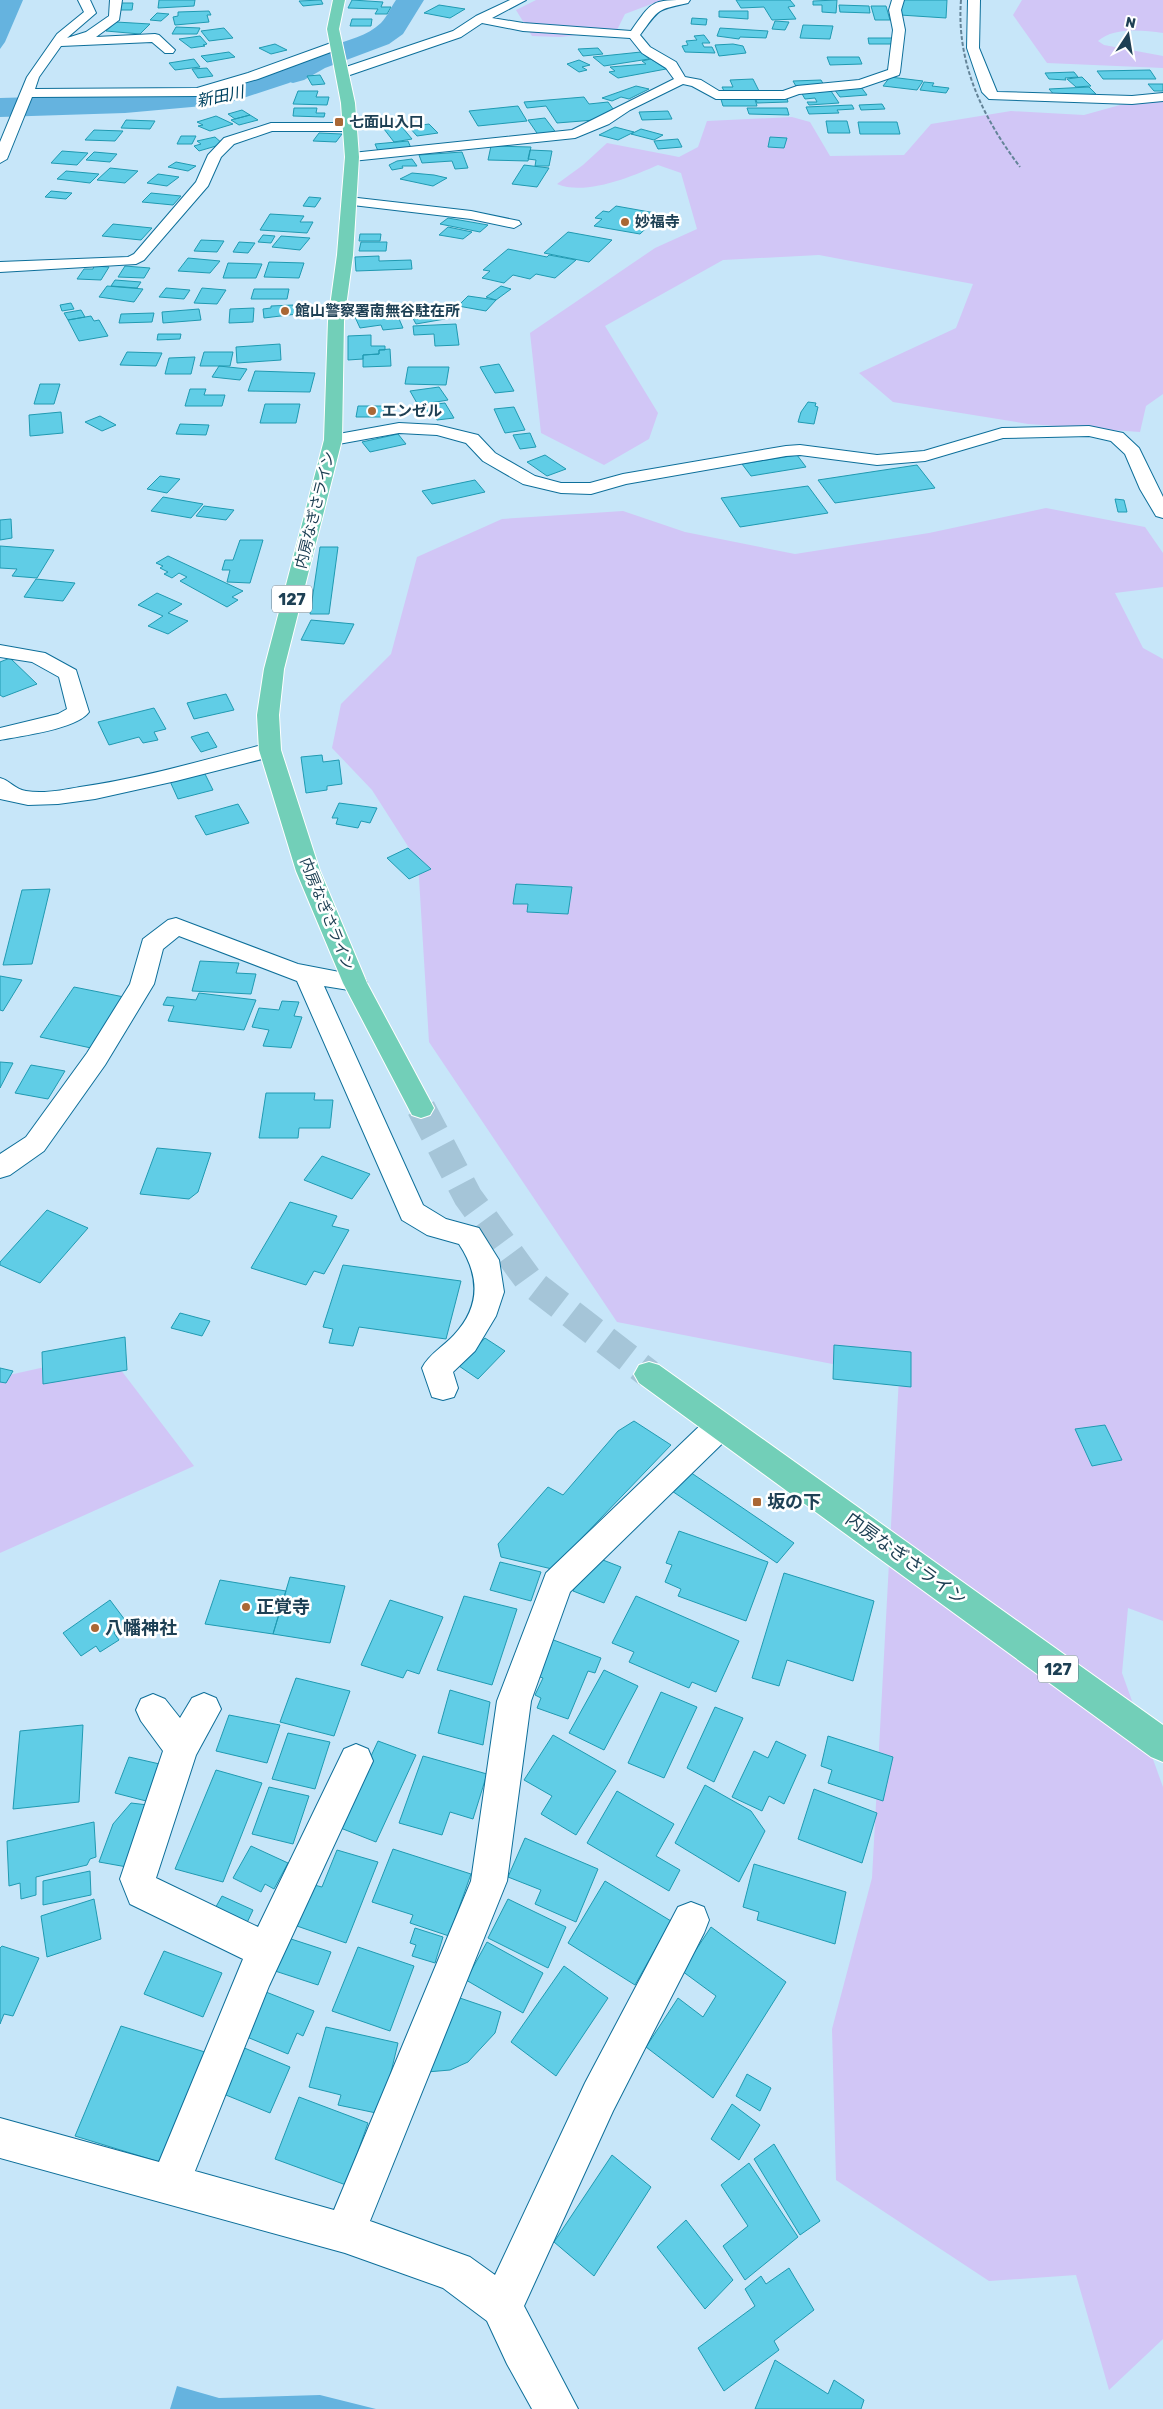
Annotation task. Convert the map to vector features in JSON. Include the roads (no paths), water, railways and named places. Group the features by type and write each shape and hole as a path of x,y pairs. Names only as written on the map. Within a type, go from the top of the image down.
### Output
{"highway":[{"name":"内房なぎさライン","path":"339,0 332,30 350,127 352,158 336,321 333,440 274,669 268,715 270,750 308,871 355,984 421,1108"},
{"name":"内房なぎさライン","path":"649,1374 1163,1745"}],"street":[{"path":"0,159 32,77 58,42 90,13 84,0"},
{"path":"58,42 90,35 115,17 116,0"},
{"path":"26,94 198,92 253,76 456,34 502,2 520,0"},
{"path":"634,36 650,9 658,5 684,0"},
{"path":"352,158 575,134 604,121 625,107 681,80 696,83 716,95 785,94 797,90 861,84 894,72 900,30 895,10 898,0"},
{"path":"974,0 973,48 989,92 994,96 1132,100 1163,97"},
{"path":"480,19 523,27 634,36 646,50 671,65 681,80"},
{"path":"58,42 155,38 169,50"},
{"path":"0,267 131,261 139,257 203,183 215,155 229,140 271,127 350,127"},
{"path":"349,201 471,216 514,224"},
{"path":"333,440 399,428 437,430 472,439 489,457 529,480 561,488 591,489 623,479 786,451 800,450 877,460 925,456 1002,433 1089,432 1116,437 1133,452 1149,489 1163,512"},
{"path":"0,651 38,657 70,674 78,712 65,719 0,734"},
{"path":"0,786 8,794 59,798 95,792 270,750"},
{"path":"0,1168 35,1144 96,1060 142,984 152,946 176,926 285,968 355,984"},
{"path":"306,974 412,1212 437,1227 469,1236 485,1260 490,1292 482,1316 465,1343 437,1368 443,1388"},
{"path":"345,2233 490,1881 514,1701 557,1583 720,1426"},
{"path":"153,1710 181,1748"},
{"path":"204,1710 181,1748 138,1879 143,1891 267,1951"},
{"path":"169,2184 267,1951 356,1761"},
{"path":"502,2306 599,2097 691,1920"},
{"path":"0,2138 345,2233 455,2272 502,2306 522,2348 556,2409"}],"water":[{"path":"0,0 23,0 5,42 0,49"},
{"path":"373,39 380,41 357,52 311,68 289,83 225,104 125,113 0,117 0,98 212,92 277,72 318,53"},
{"path":"177,2386 219,2398 320,2395 376,2409 170,2409"}],"waterway":[{"name":"新田川","path":"293,74 314,62 379,38 393,28 410,0"}],"tunnel":[{"path":"421,1108 468,1197 530,1282 649,1374"}],"railway":[{"path":"961,0 963,46 975,89 994,129 1020,167"}],"place":[{"name":"七面山入口","path":"339,122"},
{"name":"妙福寺","path":"625,222"},
{"name":"館山警察署南無谷駐在所","path":"285,311"},
{"name":"エンゼル","path":"372,411"},
{"name":"坂の下","path":"757,1502"},
{"name":"正覚寺","path":"246,1607"},
{"name":"八幡神社","path":"95,1628"}]}
